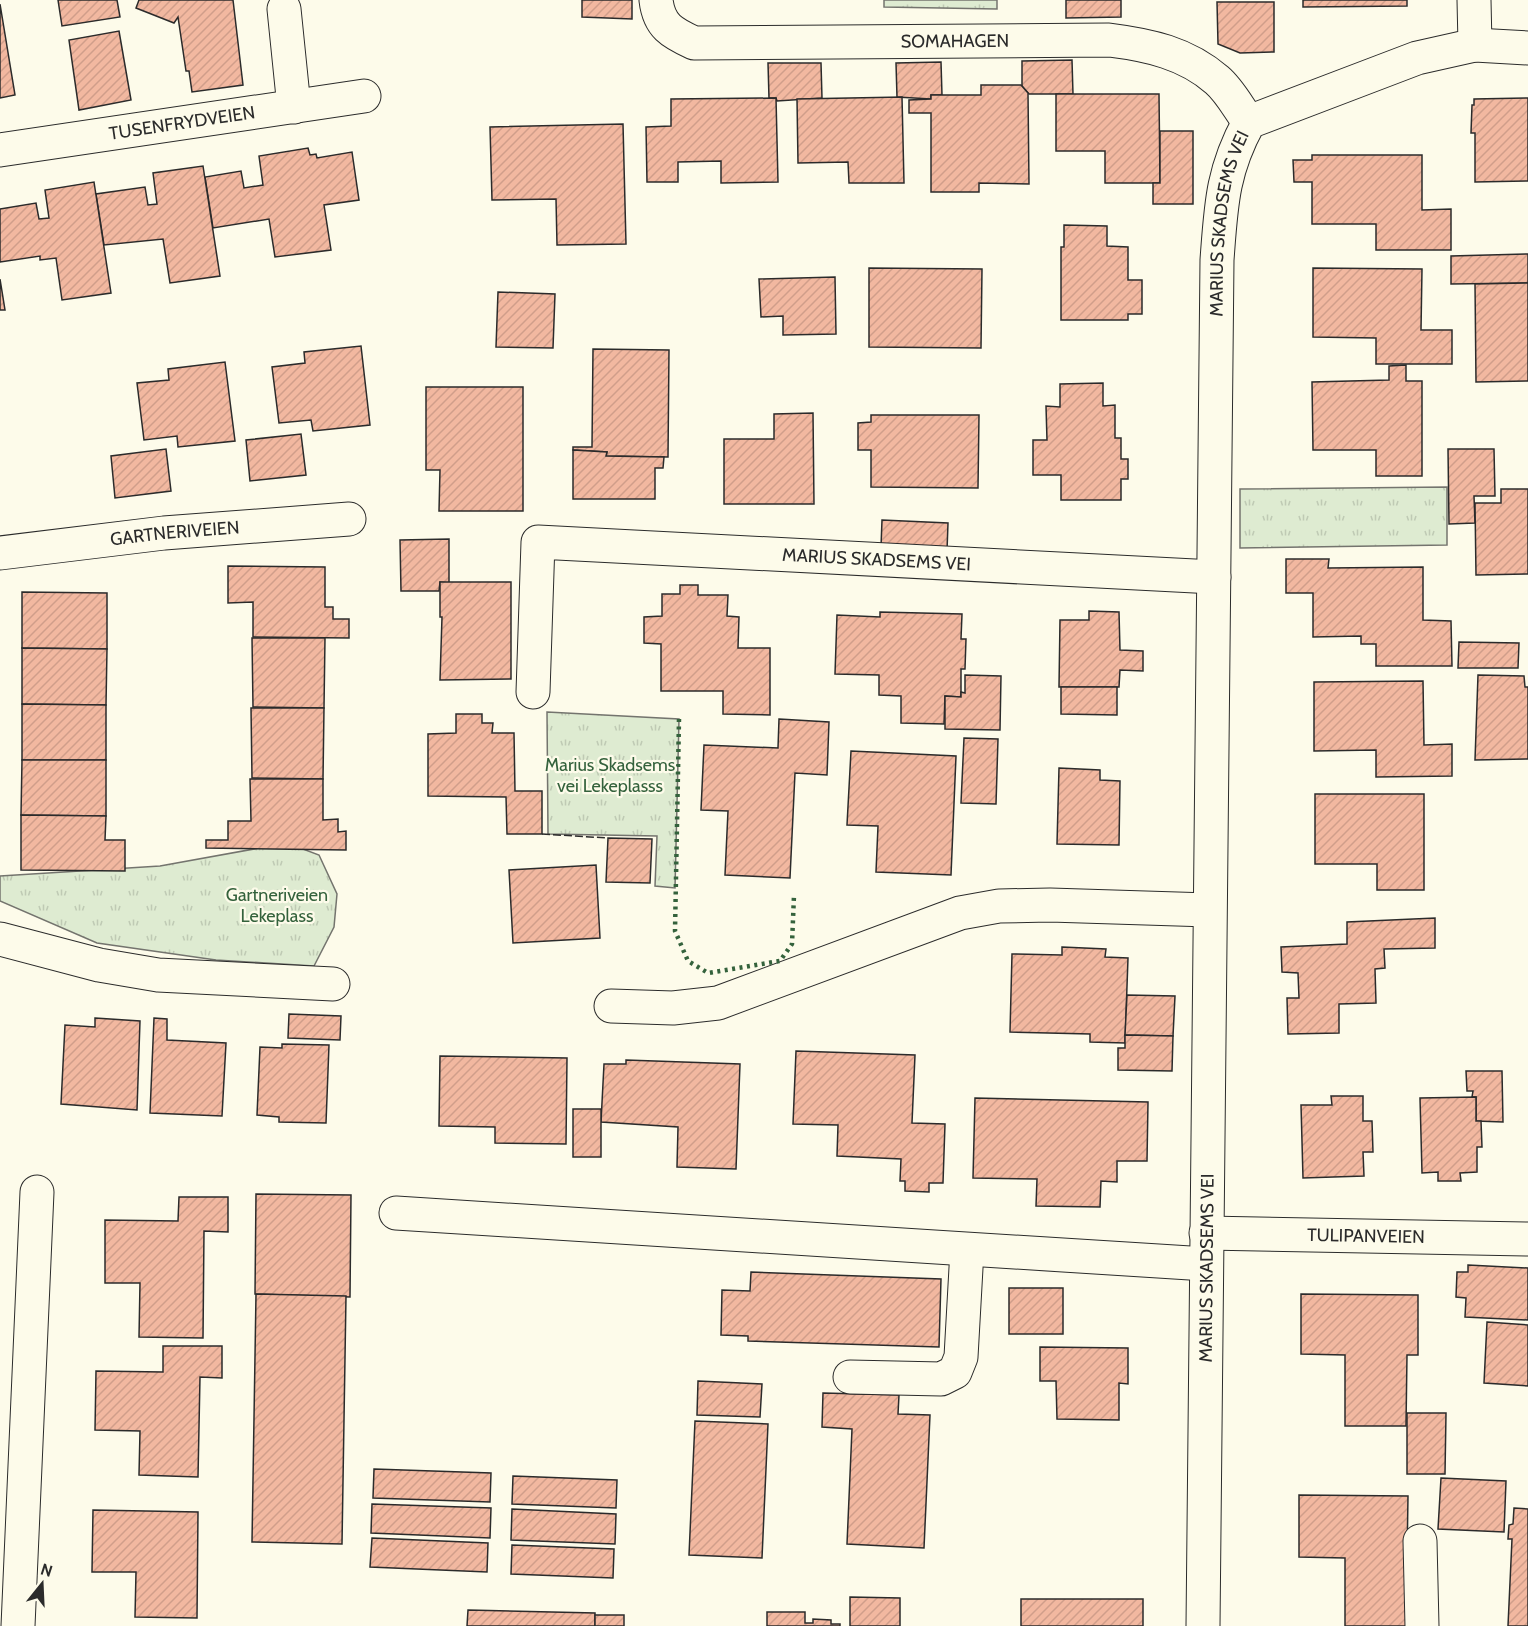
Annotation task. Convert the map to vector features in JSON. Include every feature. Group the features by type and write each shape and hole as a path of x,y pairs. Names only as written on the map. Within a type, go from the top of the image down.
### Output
{"street":[{"name":"SOMAHAGEN","path":"656,0 657,14 668,31 694,43 1109,40 1151,45 1183,57 1218,81 1249,122"},
{"path":"1474,0 1475,45"},
{"path":"284,9 294,106"},
{"name":"MARIUS SKADSEMS VEI","path":"1203,1626 1209,910 1213,826 1217,260 1221,191 1233,151 1249,122 1418,58 1475,45 1528,48"},
{"name":"TUSENFRYDVEIEN","path":"0,150 364,96"},
{"name":"GARTNERIVEIEN","path":"0,553 164,533 349,519"},
{"name":"MARIUS SKADSEMS VEI","path":"532,692 538,542 1214,577"},
{"path":"611,1006 673,1008 718,1003 960,913 999,906 1209,910"},
{"path":"0,939 99,965 158,975 333,984"},
{"path":"18,1626 37,1192"},
{"name":"TULIPANVEIEN","path":"396,1213 967,1250 1206,1248 1528,1239"},
{"path":"850,1377 941,1379 955,1372 961,1357 967,1250"},
{"path":"1420,1541 1422,1626"}],"green space":[{"path":"884,0 997,0 997,9 884,7"},
{"path":"1447,487 1447,545 1240,548 1240,489"},
{"name":"Marius Skadsems vei Lekeplasss","path":"547,712 679,719 675,888 655,886 657,836 548,834"},
{"name":"Gartneriveien Lekeplass","path":"287,843 319,855 337,894 334,927 314,966 216,960 97,943 0,901 0,876 160,866"}],"building":[{"path":"58,0 117,0 120,17 62,26"},
{"path":"139,0 233,0 243,85 192,92 189,71 186,71 178,17 174,23 136,8"},
{"path":"582,0 632,0 632,19 582,17"},
{"path":"1066,0 1121,0 1121,17 1066,18"},
{"path":"1303,0 1407,0 1407,6 1303,7"},
{"path":"1217,2 1274,2 1274,52 1240,53 1218,44"},
{"path":"0,4 15,95 0,98"},
{"path":"119,31 131,100 79,110 69,40"},
{"path":"1072,60 1073,94 1029,94 1022,86 1022,61"},
{"path":"941,62 942,95 931,95 931,99 897,97 896,63"},
{"path":"768,63 821,63 822,98 777,101 776,98 769,98"},
{"path":"981,85 1021,85 1028,93 1029,184 979,183 979,192 931,192 931,113 909,113 909,100 931,99 931,95 981,95"},
{"path":"1056,94 1159,94 1160,183 1105,183 1105,151 1056,151"},
{"path":"902,97 904,183 849,183 848,162 798,163 797,99"},
{"path":"776,98 778,182 721,183 721,161 678,162 678,182 647,182 646,127 671,126 671,99"},
{"path":"1528,98 1528,181 1475,182 1475,133 1471,133 1474,99"},
{"path":"623,124 626,244 557,245 556,199 492,200 490,127"},
{"path":"1160,131 1193,131 1193,204 1153,204 1153,183 1160,183"},
{"path":"308,148 310,155 316,154 317,158 352,152 359,200 324,205 331,250 275,257 269,219 213,228 205,177 241,171 244,188 263,185 259,156"},
{"path":"1312,155 1422,155 1422,210 1451,209 1451,250 1376,250 1376,224 1312,224 1312,182 1294,182 1293,160 1312,160"},
{"path":"203,166 220,276 170,283 163,239 104,245 96,194 145,187 148,205 157,204 153,173"},
{"path":"94,182 111,293 62,300 56,258 40,260 40,256 0,262 0,209 36,203 39,219 49,218 45,190"},
{"path":"1064,225 1107,226 1107,246 1128,247 1128,280 1142,280 1142,314 1128,314 1128,320 1061,320 1061,247 1064,247"},
{"path":"1528,254 1528,283 1451,284 1451,256"},
{"path":"869,268 982,269 981,348 869,347"},
{"path":"1313,268 1422,269 1421,330 1452,330 1452,364 1376,364 1376,338 1313,337"},
{"path":"835,277 836,334 783,335 783,316 761,317 759,279"},
{"path":"0,279 5,310 0,310"},
{"path":"1528,283 1528,381 1476,382 1475,284"},
{"path":"498,292 555,294 553,348 496,347"},
{"path":"361,346 370,425 313,431 311,420 279,423 272,367 305,363 304,352"},
{"path":"593,349 669,350 668,457 606,456 607,452 573,450 573,447 592,447"},
{"path":"225,362 235,441 178,447 177,436 144,440 137,383 169,380 168,369"},
{"path":"1406,365 1406,381 1422,381 1422,476 1376,476 1376,450 1313,450 1312,382 1389,380 1389,366"},
{"path":"1103,383 1103,406 1115,405 1115,438 1121,438 1121,459 1128,459 1128,479 1121,479 1121,500 1061,500 1061,475 1033,475 1033,440 1047,440 1046,406 1060,407 1060,384"},
{"path":"426,387 523,387 523,511 439,511 440,470 426,470"},
{"path":"813,413 814,504 724,504 724,439 774,439 774,414"},
{"path":"871,415 979,415 978,488 871,487 871,450 858,450 858,423 871,422"},
{"path":"301,434 306,475 250,481 246,440"},
{"path":"166,449 171,491 115,498 111,456"},
{"path":"1448,449 1494,449 1495,496 1474,496 1475,523 1449,524"},
{"path":"573,450 607,452 606,456 664,457 663,468 655,468 655,499 573,499"},
{"path":"1501,489 1528,489 1528,574 1476,575 1475,503 1501,503"},
{"path":"882,520 948,523 947,551 881,547"},
{"path":"449,539 449,583 440,582 439,591 401,591 400,540"},
{"path":"1286,559 1329,559 1328,568 1423,567 1423,620 1451,621 1452,666 1376,666 1376,644 1361,644 1361,636 1313,637 1313,593 1286,593"},
{"path":"228,566 325,567 325,607 333,607 333,619 349,619 349,638 253,637 253,602 228,603"},
{"path":"440,582 511,582 511,679 440,680 442,617 440,617"},
{"path":"680,585 698,585 698,595 728,595 727,616 739,617 738,648 770,648 770,715 723,714 723,691 661,691 661,644 644,643 644,617 662,616 662,594 680,594"},
{"path":"22,592 107,593 107,649 22,648"},
{"path":"1089,611 1119,612 1120,650 1143,651 1143,671 1120,670 1119,687 1059,687 1060,620 1089,620"},
{"path":"880,612 962,614 961,639 966,639 965,669 961,669 961,697 945,696 944,724 901,723 901,696 879,695 879,675 835,674 837,615 880,617"},
{"path":"252,638 325,638 324,708 253,707"},
{"path":"1459,642 1519,643 1518,668 1458,668"},
{"path":"22,648 107,649 106,705 22,704"},
{"path":"965,675 1001,676 1000,730 945,729 945,696 961,697 961,692 965,693"},
{"path":"1478,675 1524,676 1525,687 1528,687 1528,759 1475,760"},
{"path":"1423,681 1424,745 1452,744 1452,776 1376,777 1376,750 1314,751 1314,682"},
{"path":"1061,687 1117,687 1117,715 1061,714"},
{"path":"22,704 106,705 106,760 22,760"},
{"path":"251,708 324,708 323,779 252,778"},
{"path":"456,714 482,714 482,723 493,723 492,733 514,733 515,791 542,791 542,834 507,834 506,797 428,796 428,734 456,733"},
{"path":"779,719 829,722 827,775 795,773 790,878 725,875 728,811 701,810 704,745 778,748"},
{"path":"964,738 998,739 996,804 961,803"},
{"path":"851,751 956,756 951,875 876,872 878,826 847,825"},
{"path":"22,760 106,760 106,816 21,815"},
{"path":"1059,768 1100,770 1100,780 1120,781 1119,845 1057,844"},
{"path":"250,779 323,779 323,820 338,819 338,832 346,831 346,850 206,848 206,840 228,840 228,821 251,821"},
{"path":"1315,794 1424,794 1424,890 1377,890 1377,864 1315,864"},
{"path":"21,815 106,816 105,840 125,840 125,871 21,870"},
{"path":"608,838 652,839 650,883 606,882"},
{"path":"596,865 600,938 513,943 509,870"},
{"path":"1435,918 1435,948 1384,949 1385,968 1375,969 1376,1003 1339,1004 1339,1033 1288,1034 1287,998 1299,998 1298,973 1282,972 1281,947 1347,944 1347,922"},
{"path":"1062,947 1106,949 1105,957 1128,958 1125,1043 1090,1042 1090,1034 1010,1032 1012,954 1062,955"},
{"path":"1127,995 1175,996 1173,1036 1125,1035"},
{"path":"289,1014 341,1016 340,1040 288,1038"},
{"path":"95,1018 140,1021 137,1110 61,1104 65,1025 95,1027"},
{"path":"154,1018 167,1019 167,1040 226,1043 222,1116 150,1113"},
{"path":"1125,1035 1173,1036 1172,1071 1118,1070 1118,1048 1125,1048"},
{"path":"282,1044 329,1045 326,1123 279,1122 279,1117 257,1115 260,1047 282,1048"},
{"path":"796,1051 915,1055 912,1123 945,1124 943,1183 929,1183 929,1192 905,1191 905,1181 900,1181 901,1159 837,1156 838,1125 793,1124"},
{"path":"440,1056 567,1058 566,1144 495,1143 495,1127 439,1126"},
{"path":"626,1060 740,1064 736,1169 677,1167 678,1127 601,1122 604,1064 626,1064"},
{"path":"1466,1071 1502,1071 1503,1122 1476,1121 1476,1097 1472,1097 1473,1091 1467,1091"},
{"path":"1331,1096 1363,1096 1363,1121 1372,1121 1373,1152 1363,1152 1364,1176 1303,1178 1301,1105 1332,1105"},
{"path":"1476,1097 1476,1121 1481,1121 1482,1147 1477,1147 1477,1172 1460,1173 1461,1181 1438,1181 1438,1172 1422,1173 1420,1098"},
{"path":"975,1098 1148,1102 1147,1161 1117,1161 1117,1182 1101,1181 1100,1207 1036,1206 1037,1179 973,1178"},
{"path":"573,1109 601,1109 601,1157 573,1157"},
{"path":"256,1194 351,1195 350,1297 255,1294"},
{"path":"179,1197 228,1197 228,1232 204,1231 203,1338 139,1337 140,1283 105,1283 105,1220 178,1221"},
{"path":"1468,1265 1528,1268 1528,1320 1465,1317 1466,1298 1456,1297 1457,1272 1468,1272"},
{"path":"751,1272 941,1279 939,1347 748,1341 748,1336 721,1335 722,1290 750,1291"},
{"path":"1009,1288 1063,1288 1063,1334 1009,1334"},
{"path":"256,1294 346,1296 342,1544 252,1542"},
{"path":"1301,1294 1418,1295 1418,1355 1407,1355 1406,1426 1345,1426 1345,1355 1301,1354"},
{"path":"1487,1322 1528,1325 1528,1386 1484,1383"},
{"path":"163,1346 222,1346 222,1378 200,1377 198,1477 139,1475 140,1431 95,1430 96,1371 163,1372"},
{"path":"1040,1347 1128,1348 1128,1384 1119,1383 1119,1420 1057,1419 1056,1381 1040,1381"},
{"path":"698,1381 762,1384 760,1417 697,1415"},
{"path":"823,1393 899,1395 898,1414 930,1415 924,1548 847,1544 852,1429 822,1427"},
{"path":"1407,1413 1446,1413 1445,1474 1407,1474"},
{"path":"695,1421 768,1424 762,1558 689,1555"},
{"path":"374,1469 491,1473 490,1502 373,1498"},
{"path":"513,1476 617,1480 616,1508 512,1504"},
{"path":"1441,1478 1506,1481 1504,1532 1438,1529"},
{"path":"1299,1495 1408,1496 1406,1626 1345,1626 1345,1558 1299,1557"},
{"path":"372,1504 491,1508 490,1538 371,1533"},
{"path":"1514,1508 1528,1509 1528,1626 1508,1626 1512,1539 1508,1539 1509,1525 1513,1524"},
{"path":"512,1509 616,1514 615,1544 511,1540"},
{"path":"93,1510 198,1512 197,1618 135,1617 136,1572 92,1572"},
{"path":"372,1538 488,1543 487,1572 370,1567"},
{"path":"512,1545 614,1549 613,1578 511,1574"},
{"path":"850,1597 900,1598 900,1626 850,1626"},
{"path":"1021,1599 1143,1599 1143,1626 1021,1626"},
{"path":"468,1610 595,1613 595,1626 467,1626"},
{"path":"767,1612 805,1612 805,1623 813,1623 813,1619 831,1620 831,1624 840,1624 840,1626 767,1626"},
{"path":"595,1615 624,1615 624,1626 595,1626"}],"hedge":[{"path":"679,719 675,931 688,961 708,973 780,961 792,944 794,895"}],"fence":[{"path":"542,834 608,838"}]}
